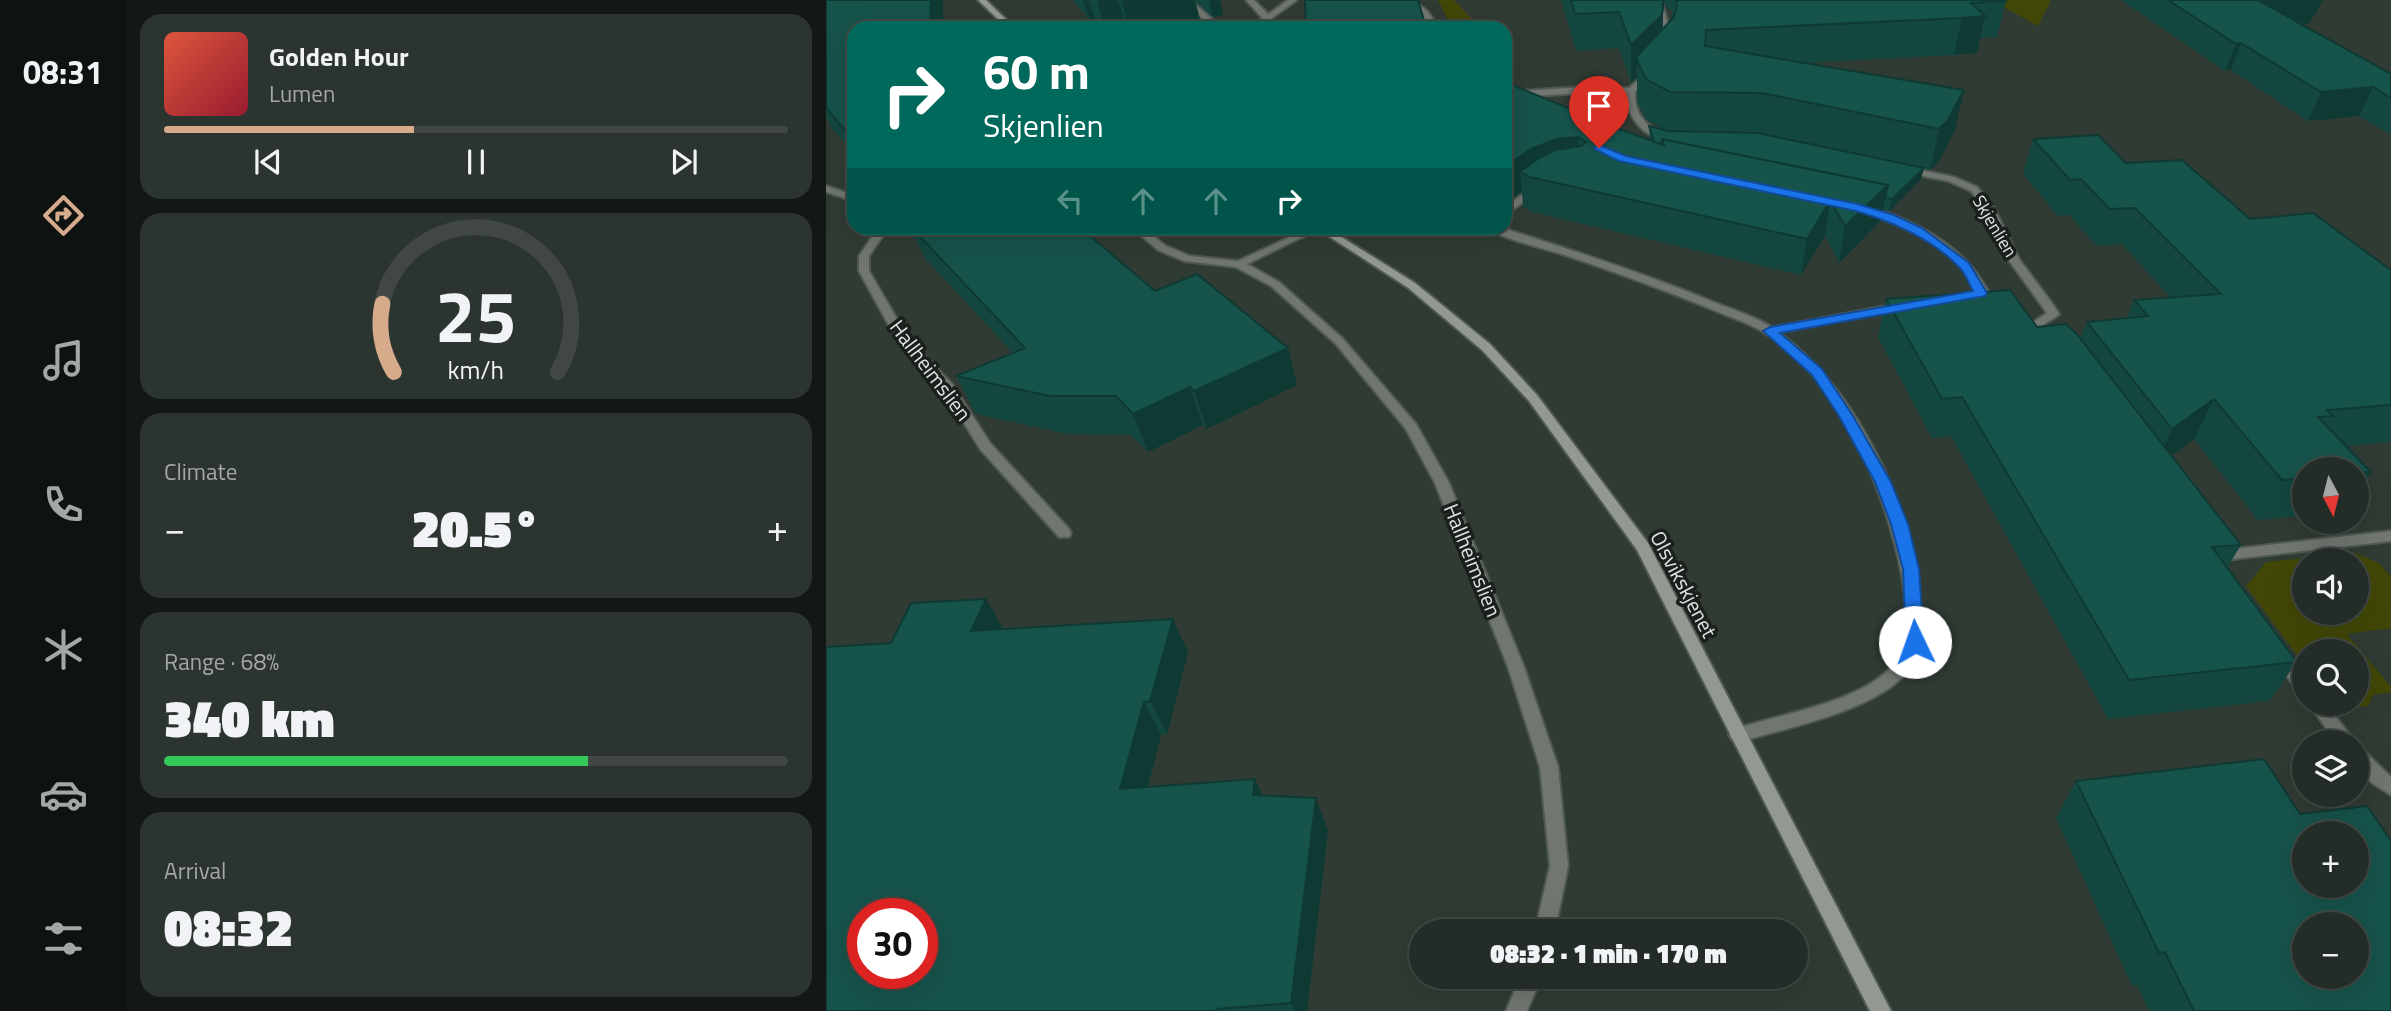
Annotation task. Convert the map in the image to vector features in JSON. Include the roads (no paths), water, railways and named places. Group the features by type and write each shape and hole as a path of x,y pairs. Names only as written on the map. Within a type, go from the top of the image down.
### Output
{"main road":[{"path":"982,0 1004,21"},
{"name":"Olsvikskjenet","path":"1330,235 1411,285 1486,347 1533,398 1643,547 1881,1011"}],"street":[{"path":"1186,0 1207,18"},
{"path":"1250,0 1266,17"},
{"path":"1262,21 1293,0"},
{"path":"1402,0 1417,5 1430,15 1431,21"},
{"path":"1657,0 1671,43 1669,53"},
{"path":"1664,15 1676,15"},
{"path":"1512,95 1583,90 1631,91 1656,68"},
{"path":"1631,91 1630,108 1643,126 1653,133 1681,137"},
{"name":"Skjenlien","path":"1892,168 1960,182 1975,190 1999,226 2010,253 2039,290 2053,314 2028,332"},
{"path":"1512,207 1545,182"},
{"path":"826,189 847,196"},
{"path":"1858,208 1890,217 1918,231 1964,265 1975,294 2002,316"},
{"path":"1512,234 1645,277 1770,331 1817,372 1846,416 1883,482 1899,524 1911,569 1915,642 1896,673 1872,693 1738,735"},
{"name":"Hallheimslien","path":"878,235 864,256 864,271 904,342 948,387 985,446 1064,533"},
{"name":"Hallheimslien","path":"1146,235 1162,248 1188,259 1239,264 1275,284 1339,341 1410,427 1442,483 1516,667 1549,766 1559,866 1548,919"},
{"path":"1239,264 1303,235"},
{"path":"1770,331 1916,304"},
{"path":"2208,557 2391,536"},
{"path":"2273,644 2292,670"},
{"path":"2326,716 2337,730"},
{"path":"2369,768 2391,787"},
{"path":"1516,1011 1526,989"}]}
